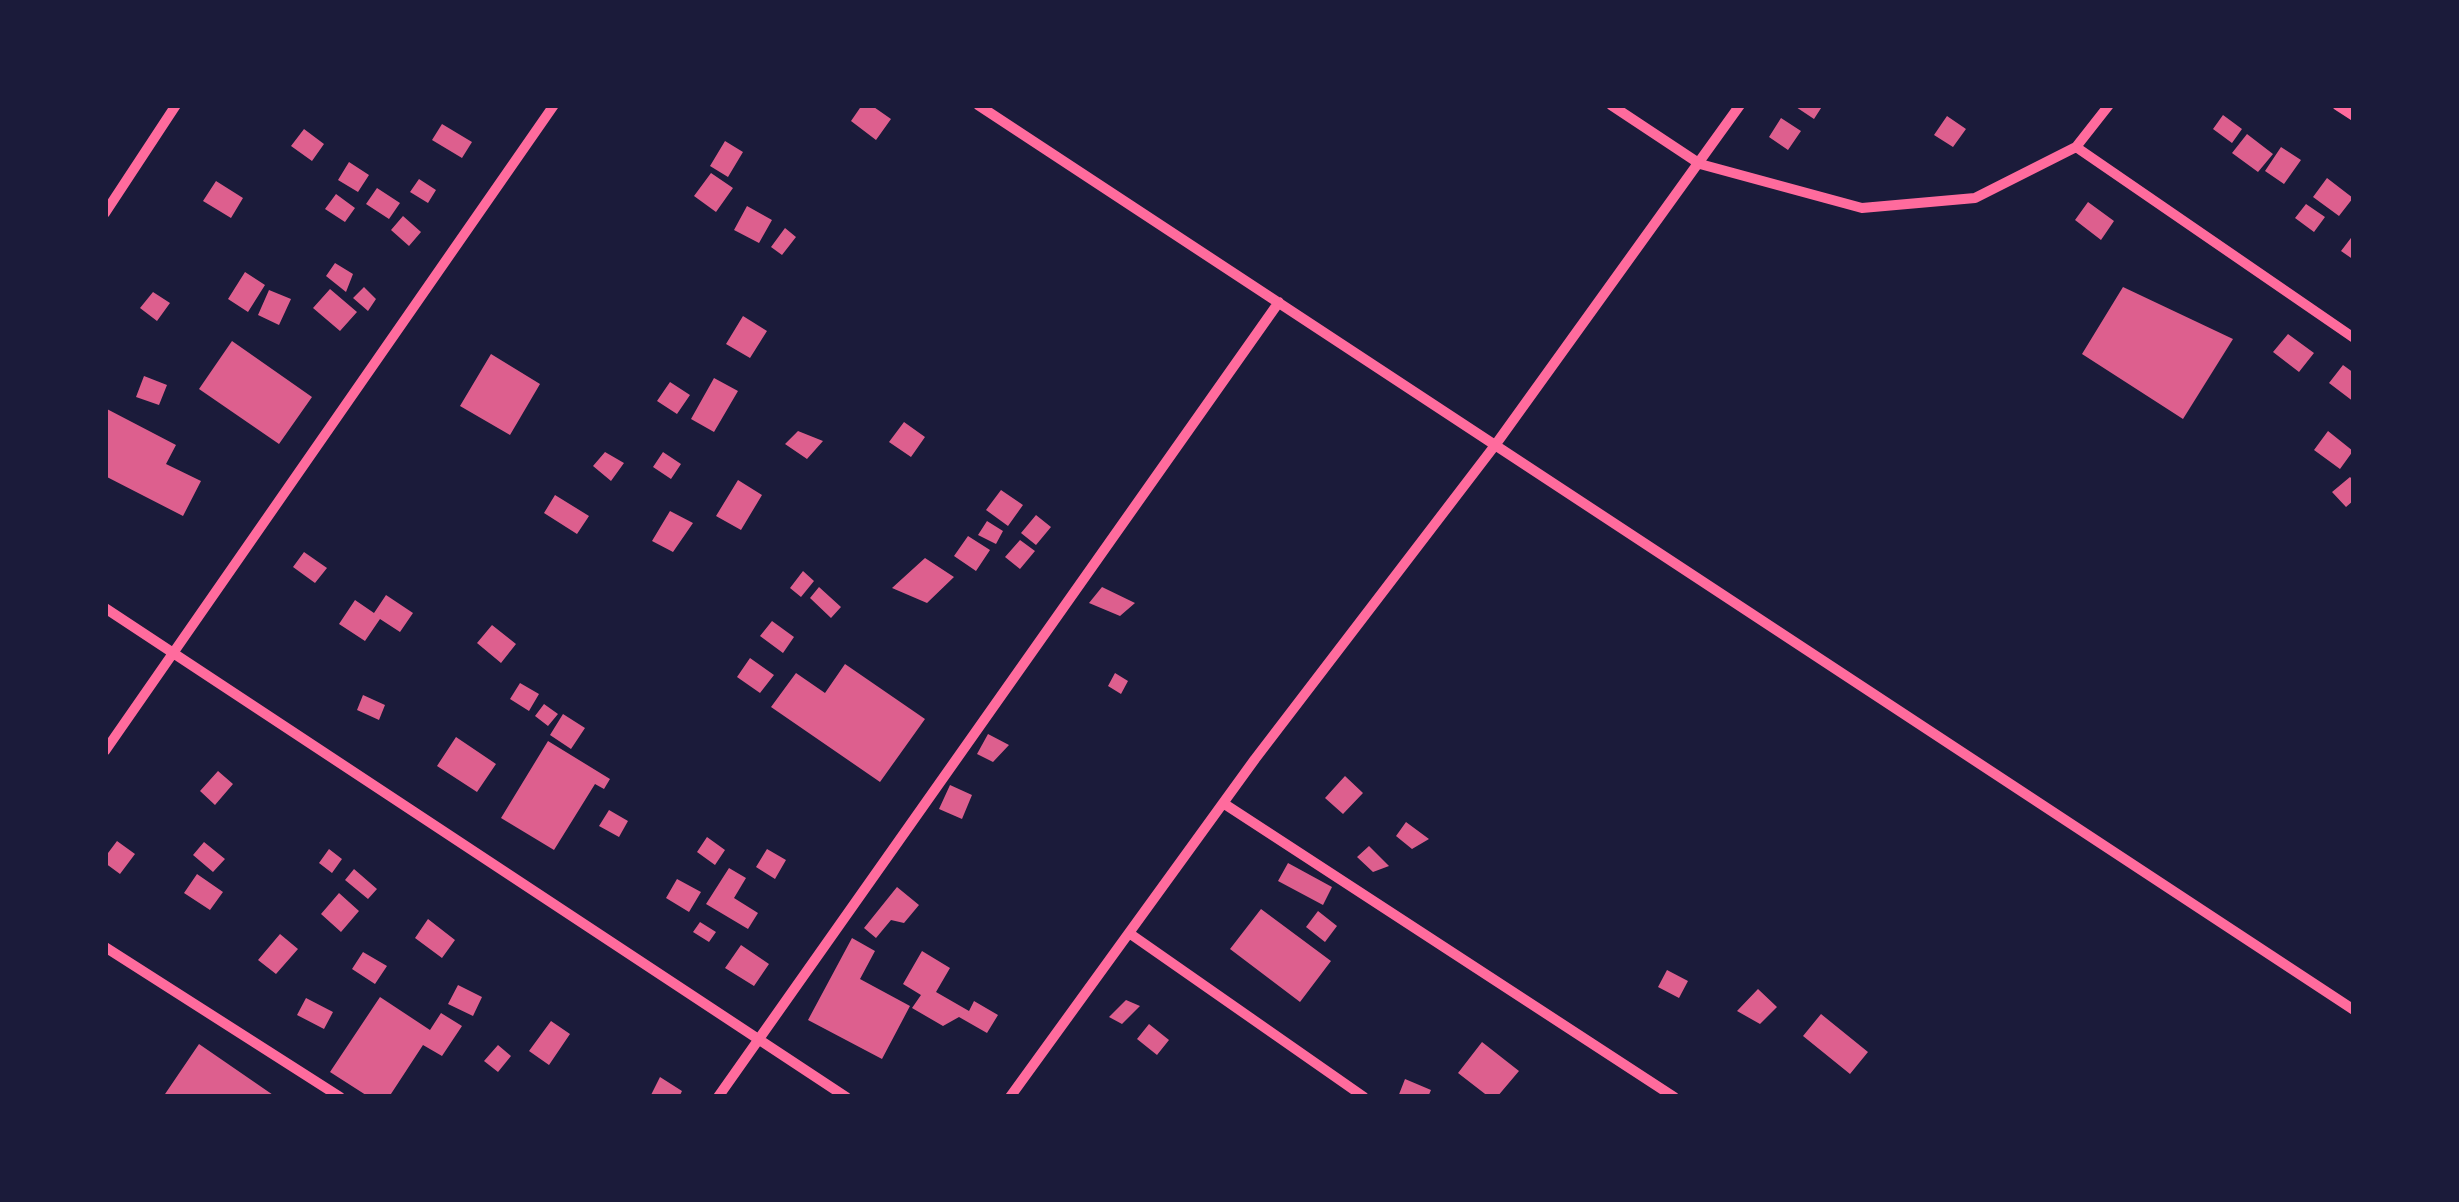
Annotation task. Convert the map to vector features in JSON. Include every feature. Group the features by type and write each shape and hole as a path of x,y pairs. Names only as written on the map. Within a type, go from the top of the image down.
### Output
{"street":[{"path":"105,212 176,105"},
{"path":"105,752 554,105"},
{"path":"978,105 2354,1010"},
{"path":"1611,105 1700,164 1862,208 1975,198 2076,148 2109,105"},
{"path":"1010,1097 1223,804 1496,444 1740,105"},
{"path":"2337,105 2354,116"},
{"path":"2076,148 2354,338"},
{"path":"718,1097 1279,302"},
{"path":"105,608 846,1097"},
{"path":"1223,804 1674,1097"},
{"path":"1129,933 1364,1097"},
{"path":"105,947 340,1097"}],"building":[{"path":"862,105 871,105 891,119 876,140 851,121"},
{"path":"1793,105 1823,105 1814,119"},
{"path":"2223,115 2242,129 2232,143 2213,129"},
{"path":"1947,116 1966,129 1953,147 1934,135"},
{"path":"1781,118 1801,131 1788,150 1769,137"},
{"path":"442,124 472,142 462,158 432,140"},
{"path":"304,129 324,144 312,161 291,146"},
{"path":"2247,134 2273,154 2258,172 2232,153"},
{"path":"725,141 743,152 728,177 710,166"},
{"path":"2281,147 2301,160 2284,184 2265,171"},
{"path":"349,162 369,175 358,192 338,180"},
{"path":"711,173 733,188 716,212 694,196"},
{"path":"2327,178 2353,198 2339,216 2313,197"},
{"path":"419,179 436,190 428,203 410,192"},
{"path":"216,181 243,198 231,218 203,201"},
{"path":"377,188 400,203 389,219 366,204"},
{"path":"336,194 355,208 345,222 325,209"},
{"path":"2088,202 2114,221 2101,240 2075,220"},
{"path":"2306,204 2325,217 2314,232 2295,218"},
{"path":"747,206 772,220 759,243 734,230"},
{"path":"403,216 421,232 409,246 391,230"},
{"path":"785,228 796,237 782,255 771,247"},
{"path":"2354,234 2354,260 2341,251"},
{"path":"335,263 353,274 346,292 326,276"},
{"path":"245,272 265,285 248,312 228,299"},
{"path":"364,287 376,299 368,311 353,298"},
{"path":"2123,287 2233,339 2183,419 2082,354"},
{"path":"330,289 357,312 340,331 313,308"},
{"path":"269,290 291,299 279,325 258,315"},
{"path":"153,292 170,303 157,321 140,308"},
{"path":"743,316 767,331 750,358 726,344"},
{"path":"2288,334 2314,353 2299,372 2273,352"},
{"path":"232,341 312,397 279,444 199,389"},
{"path":"491,354 540,384 510,435 460,406"},
{"path":"2343,365 2354,373 2354,402 2329,383"},
{"path":"144,376 167,385 159,405 136,397"},
{"path":"714,378 738,391 714,432 691,419"},
{"path":"670,382 690,395 677,414 657,401"},
{"path":"105,408 176,445 166,464 201,481 183,516 105,476"},
{"path":"904,422 925,437 911,457 889,442"},
{"path":"798,431 823,441 807,459 785,444"},
{"path":"2328,431 2353,451 2340,469 2314,450"},
{"path":"605,452 624,463 611,481 593,466"},
{"path":"663,452 681,464 671,479 653,467"},
{"path":"2350,477 2354,481 2354,500 2346,507 2332,492"},
{"path":"738,480 762,495 741,530 716,516"},
{"path":"1001,490 1023,505 1008,526 986,510"},
{"path":"555,495 589,516 577,534 544,513"},
{"path":"670,511 693,523 673,552 652,541"},
{"path":"1036,515 1051,527 1036,545 1021,533"},
{"path":"987,521 1003,531 996,544 978,535"},
{"path":"968,536 990,550 976,571 954,556"},
{"path":"1020,540 1035,551 1020,569 1005,557"},
{"path":"304,552 327,568 315,583 293,567"},
{"path":"925,558 954,577 927,603 892,588"},
{"path":"803,571 814,581 801,597 790,588"},
{"path":"819,587 841,607 831,618 810,598"},
{"path":"1102,587 1135,603 1120,616 1089,603"},
{"path":"386,595 413,613 400,632 380,619 365,641 339,624 355,600 374,613"},
{"path":"772,621 794,637 783,653 760,636"},
{"path":"492,625 516,644 501,663 477,643"},
{"path":"750,658 774,675 760,693 737,677"},
{"path":"845,664 925,719 880,782 771,707 796,673 825,693"},
{"path":"1115,673 1128,681 1121,694 1108,686"},
{"path":"520,683 539,694 529,711 510,699"},
{"path":"363,695 385,705 379,720 357,710"},
{"path":"544,704 558,714 548,726 535,716"},
{"path":"563,714 585,728 571,749 550,735"},
{"path":"988,734 1009,745 993,762 977,754"},
{"path":"456,737 496,764 477,792 437,766"},
{"path":"548,741 610,779 604,789 595,784 554,850 501,818"},
{"path":"218,771 233,784 215,805 200,791"},
{"path":"1345,776 1363,793 1343,814 1325,798"},
{"path":"950,785 972,795 962,819 939,809"},
{"path":"609,810 628,821 619,837 599,826"},
{"path":"1406,822 1429,839 1412,849 1396,836"},
{"path":"707,837 725,850 715,865 697,852"},
{"path":"117,841 135,854 120,874 105,863"},
{"path":"204,842 225,859 213,872 193,855"},
{"path":"1369,846 1389,866 1373,872 1357,857"},
{"path":"329,849 342,859 332,873 319,863"},
{"path":"767,849 786,860 775,879 756,867"},
{"path":"1288,863 1332,887 1323,905 1278,881"},
{"path":"729,868 746,878 734,898 758,913 748,929 706,904"},
{"path":"354,869 377,889 368,899 345,880"},
{"path":"197,874 223,892 210,910 184,893"},
{"path":"677,879 701,892 689,912 666,898"},
{"path":"897,887 919,905 904,923 891,920 876,938 864,928"},
{"path":"339,893 359,911 341,932 321,914"},
{"path":"1261,909 1331,961 1300,1002 1230,949"},
{"path":"1318,911 1337,926 1325,942 1306,927"},
{"path":"428,919 455,940 442,958 415,938"},
{"path":"700,922 716,932 709,942 693,932"},
{"path":"280,934 298,949 276,974 258,960"},
{"path":"852,938 875,951 860,979 910,1006 882,1059 808,1020"},
{"path":"741,945 769,964 754,986 725,968"},
{"path":"922,951 950,968 936,992 969,1011 974,1001 998,1015 987,1033 959,1017 943,1026 912,1008 921,995 903,984"},
{"path":"363,952 387,966 375,984 352,969"},
{"path":"1667,970 1688,981 1679,998 1658,987"},
{"path":"458,985 482,997 473,1016 448,1004"},
{"path":"1758,989 1777,1007 1760,1024 1737,1011"},
{"path":"380,997 430,1030 441,1013 462,1026 442,1056 423,1045 389,1097 369,1097 330,1072"},
{"path":"306,998 333,1012 324,1029 297,1015"},
{"path":"1126,1000 1140,1006 1122,1024 1109,1017"},
{"path":"1821,1014 1868,1052 1850,1074 1803,1036"},
{"path":"551,1021 570,1034 549,1065 529,1051"},
{"path":"1149,1024 1169,1040 1157,1055 1137,1039"},
{"path":"1482,1042 1519,1071 1497,1097 1489,1097 1458,1073"},
{"path":"199,1044 276,1097 163,1097"},
{"path":"498,1045 511,1056 498,1072 484,1061"},
{"path":"660,1077 682,1091 679,1097 650,1097"},
{"path":"1405,1079 1431,1090 1428,1097 1398,1097"}]}
